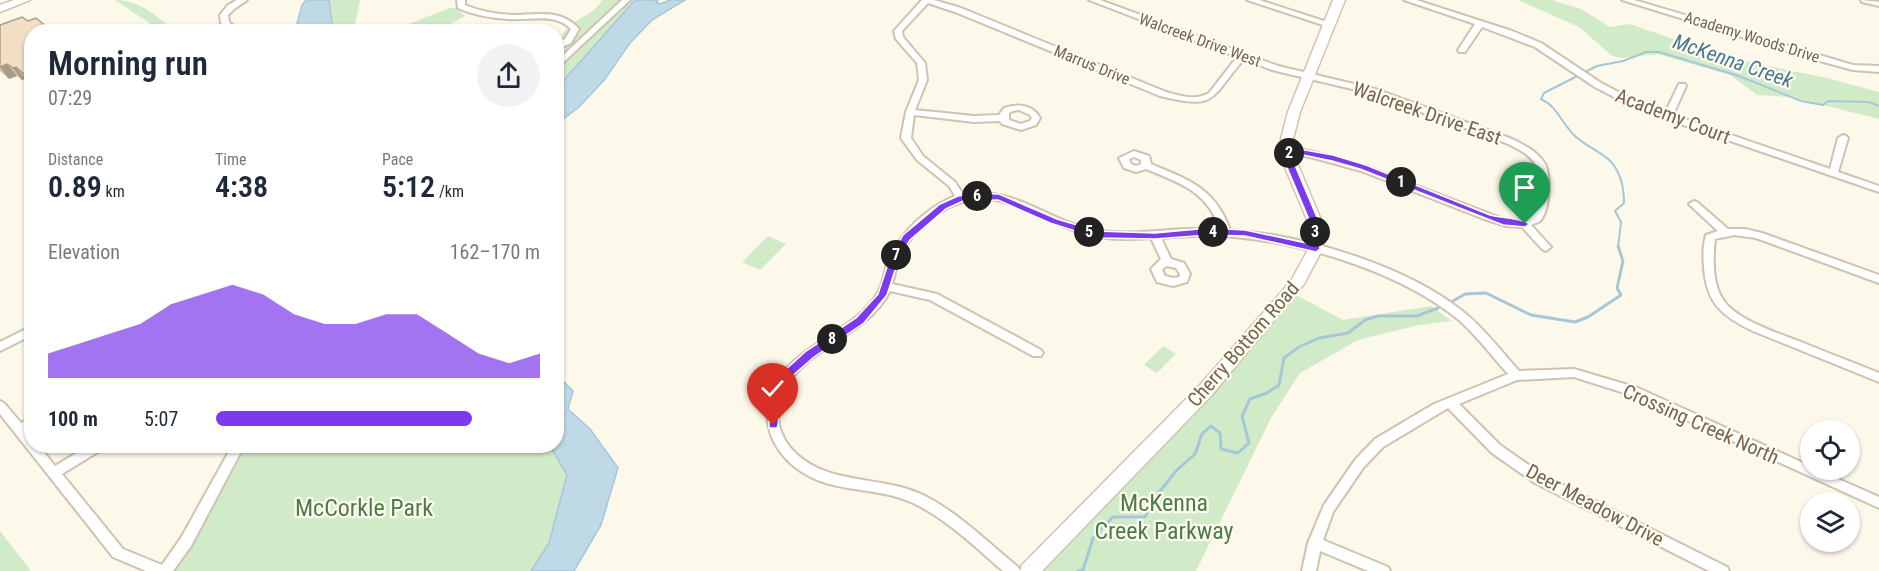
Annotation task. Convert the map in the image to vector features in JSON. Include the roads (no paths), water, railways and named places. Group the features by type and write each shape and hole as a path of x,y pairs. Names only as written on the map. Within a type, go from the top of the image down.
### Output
{"main road":[{"path":"0,9 24,0"},
{"path":"1316,249 1315,222 1291,165 1287,139 1294,112 1339,0"},
{"name":"Cherry Bottom Road","path":"1029,571 1233,360 1297,284 1316,249"}],"street":[{"path":"226,24 224,15 231,7 243,0"},
{"path":"460,0 460,6 468,10 510,17 552,16 572,24 575,29 573,35 564,42"},
{"path":"564,61 626,0"},
{"path":"926,0 898,31 899,37 921,63 923,80 910,112 906,138 920,158 952,184 961,198"},
{"name":"Marrus Drive","path":"926,0 958,10 1163,94 1187,101 1209,98 1219,89 1231,68 1242,56"},
{"name":"Walcreek Drive West","path":"1094,0 1242,56 1309,75"},
{"path":"1251,0 1329,24"},
{"name":"Academy Court","path":"1408,0 1480,23 1538,45 1617,97 1668,117 1879,189"},
{"name":"Academy Woods Drive","path":"1626,0 1819,58 1853,67 1879,69"},
{"path":"1865,0 1879,4"},
{"path":"1462,50 1480,23"},
{"name":"Walcreek Drive East","path":"1309,75 1388,96 1509,141 1528,151 1541,164 1544,177 1542,208 1538,218 1525,224"},
{"path":"1668,117 1682,86"},
{"path":"910,112 974,119 1003,118"},
{"path":"1833,173 1843,138"},
{"path":"1288,150 1333,158 1363,167 1487,217 1506,223 1525,224 1546,247"},
{"path":"1146,166 1196,188 1209,197 1221,215 1226,232"},
{"path":"1013,571 957,525 928,505 899,493 840,482 809,471 787,454 775,434 774,406 780,385 786,376 810,354 860,320 882,295 894,258 906,238 943,207 961,198 999,197 1053,221 1097,234 1155,236 1245,233 1316,249 1363,265 1438,300 1473,328 1516,376"},
{"path":"1694,204 1724,231"},
{"path":"1879,279 1758,234 1724,231 1710,237 1708,249 1710,277 1719,303 1739,319 1766,332 1879,378"},
{"path":"1155,236 1167,262"},
{"path":"886,286 933,297 1037,353"},
{"path":"0,347 24,334"},
{"name":"Crossing Creek North","path":"1309,571 1315,543 1328,509 1359,464 1379,443 1450,402 1516,376 1574,373 1638,393 1879,503"},
{"name":"Deer Meadow Drive","path":"1450,402 1496,448 1539,479 1722,571"},
{"path":"0,406 24,435"},
{"path":"20,430 24,428"},
{"path":"38,453 118,553 163,571 186,542 234,453"},
{"path":"54,473 87,453"},
{"path":"1315,543 1383,571"}],"water":[{"path":"306,0 329,0 332,24 297,24 302,5"},
{"path":"635,0 658,0 656,2 660,4 670,0 685,0 652,20 630,43 605,79 579,107 564,119 564,80"},
{"path":"564,382 573,391 568,409 590,429 618,468 601,525 574,571 531,571 549,543 567,475 554,453 564,453"}],"waterway":[{"name":"McKenna Creek","path":"1618,247 1621,222 1615,211 1624,203 1623,187 1618,172 1609,159 1579,140 1570,131 1551,106 1541,99 1544,93 1597,66 1623,61 1646,52 1659,52 1739,76 1801,101 1823,105 1828,101 1869,102 1879,106"},
{"name":"McKenna Creek","path":"1453,301 1465,294 1486,293 1531,315 1575,322 1588,317 1621,295 1617,288 1623,261 1618,247"},
{"name":"McKenna Creek","path":"1078,571 1083,570 1093,538 1113,517 1145,517 1156,496 1177,470 1195,454 1202,434 1211,426 1220,433 1221,449 1238,453 1249,443 1242,416 1250,399 1267,393 1279,385 1284,358 1299,347 1319,338 1348,333 1365,320 1378,316 1417,316 1438,308"}],"park label":[{"name":"McCorkle Park","path":"364,508"},
{"name":"McKenna Creek Parkway","path":"1164,517"}]}
